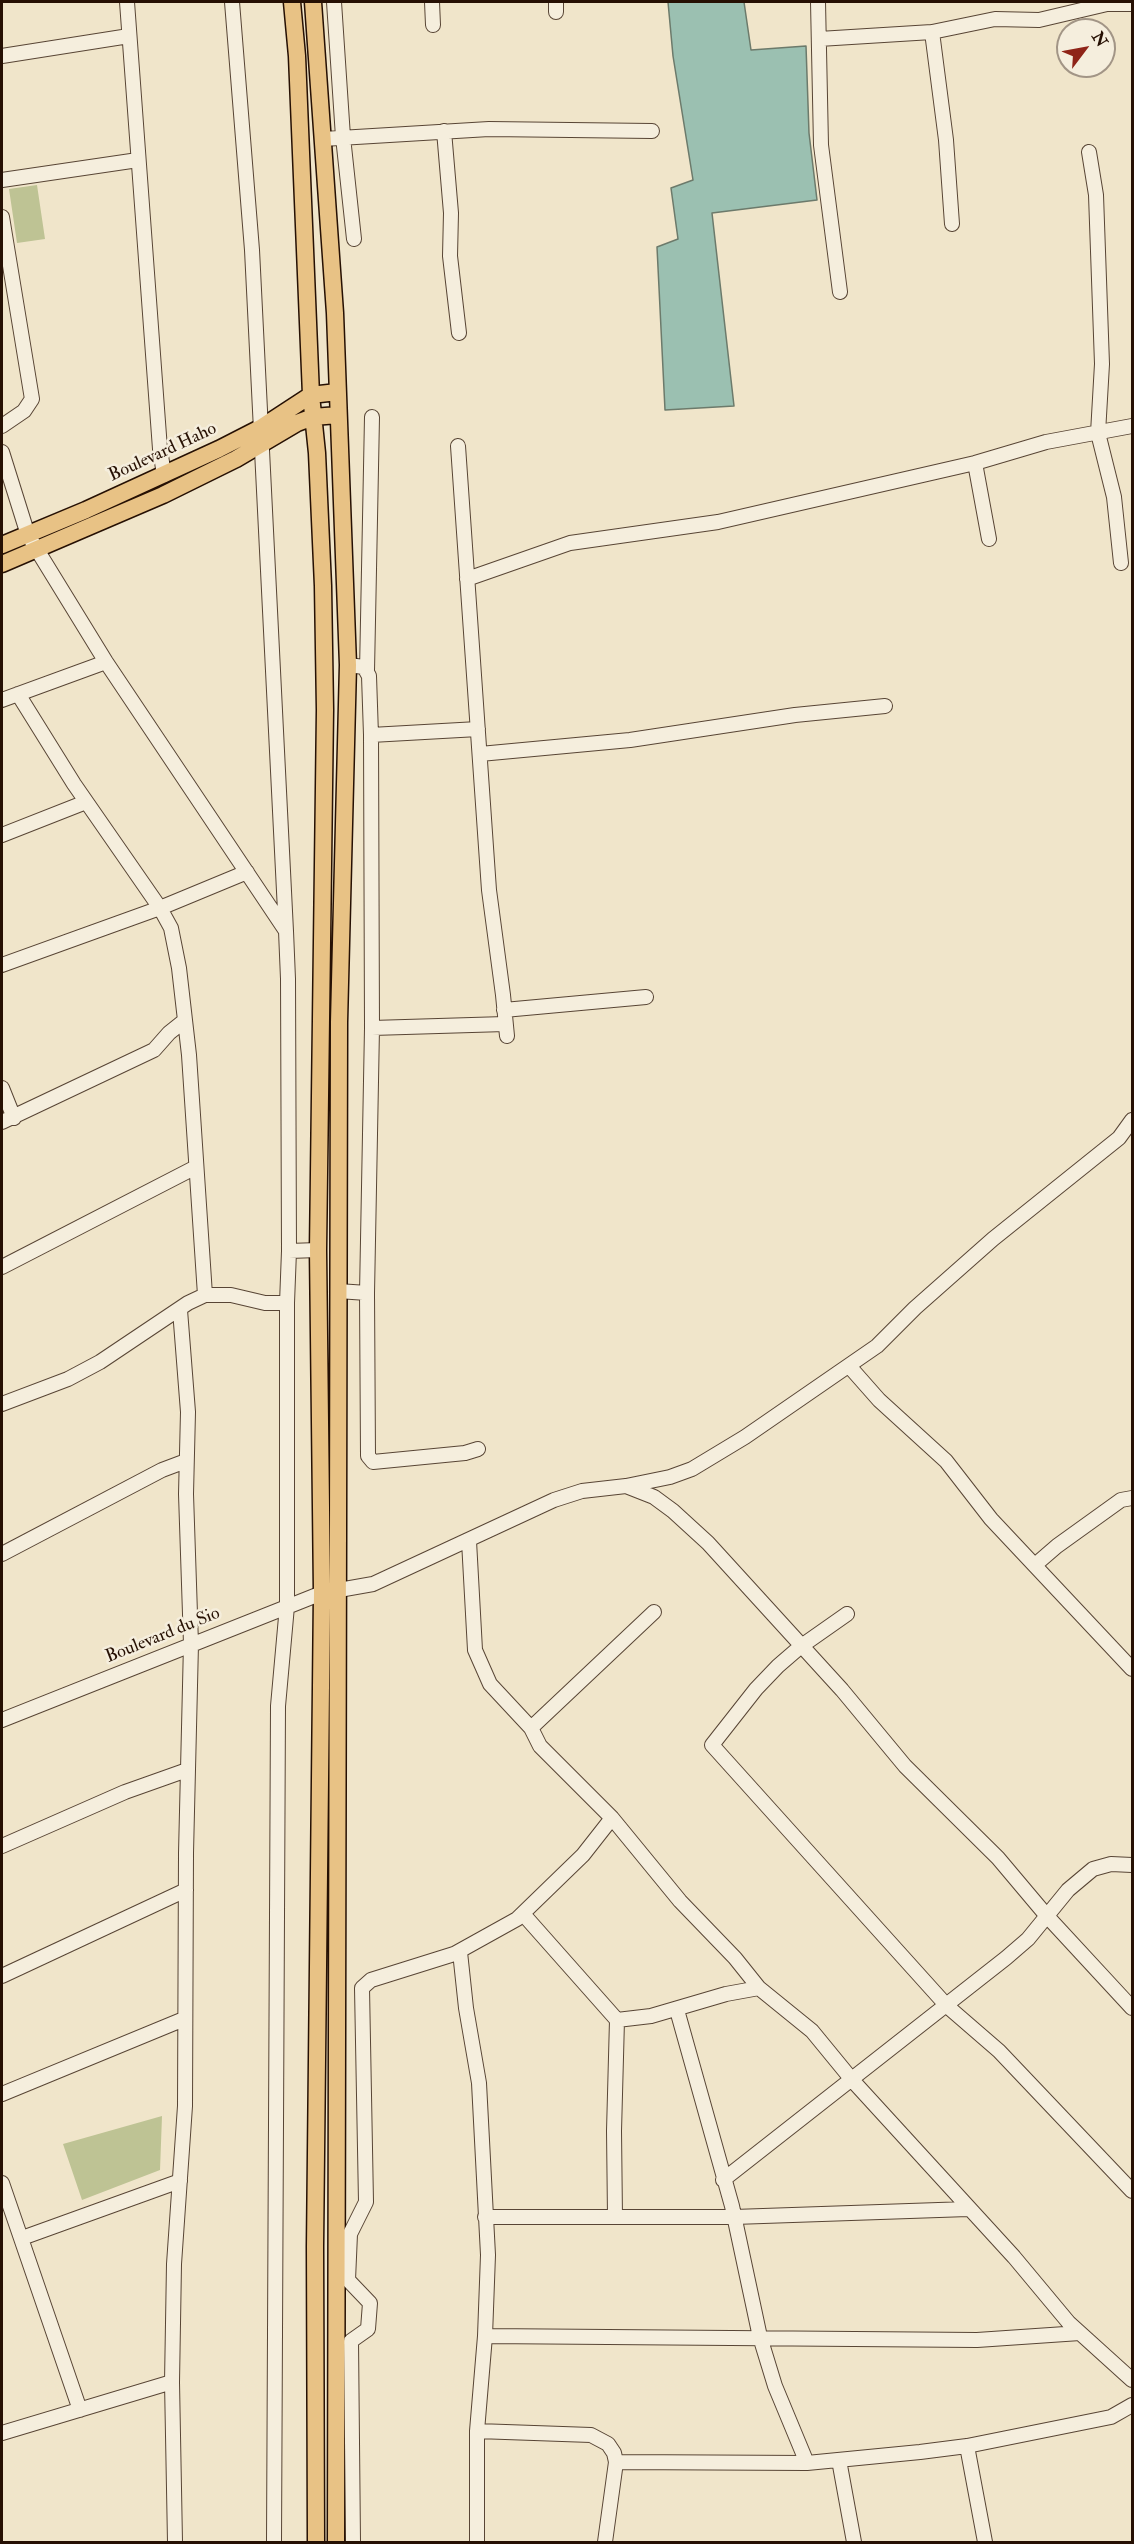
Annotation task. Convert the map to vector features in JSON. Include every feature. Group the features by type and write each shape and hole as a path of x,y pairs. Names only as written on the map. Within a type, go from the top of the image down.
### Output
{"main road":[{"path":"292,2 300,110 311,395 317,453 323,586 325,710 318,1250 322,1593 315,2246 316,2542"},
{"path":"313,2 337,392 348,665 339,1022 339,1591 336,1918 344,2239 336,2542"},
{"path":"292,408 302,393 310,369"},
{"name":"Boulevard Haho","path":"2,564 163,495 262,435 292,408 311,395 337,392"},
{"name":"Boulevard Haho","path":"2,544 262,435 286,429 313,417 338,415"},
{"path":"286,429 304,440 317,453"},
{"path":"86,510 94,526"}],"street":[{"path":"127,2 160,449 164,475"},
{"path":"232,2 252,250 288,979 287,1606 278,1706 274,2542"},
{"path":"334,2 343,137 354,239"},
{"path":"432,2 433,25"},
{"path":"818,2 821,145 840,292"},
{"path":"819,39 932,32 995,19 1039,20 1081,5 1132,4"},
{"path":"932,32 947,147 952,224"},
{"path":"2,56 129,36"},
{"path":"323,139 444,131 572,128 652,131"},
{"path":"444,131 451,213 450,256 459,333"},
{"path":"1089,152 1096,195 1102,364 1098,433 1114,497 1121,563"},
{"path":"2,180 138,159"},
{"path":"2,217 32,399 24,411 2,426"},
{"path":"372,417 368,670 372,1028 367,1293 369,1460 373,1462 465,1453 478,1449"},
{"path":"467,579 570,543 718,522 975,463 1046,442 1132,426"},
{"path":"372,1028 506,1030 489,890 458,446"},
{"path":"2,453 28,535 106,662 286,931"},
{"path":"975,463 988,538"},
{"path":"2,700 106,662"},
{"path":"348,665 364,667 368,670"},
{"path":"18,694 86,802 160,908 171,928 192,1090 205,1295"},
{"path":"480,754 630,740 795,715 885,706"},
{"path":"370,735 478,729"},
{"path":"2,835 86,802"},
{"path":"2,965 160,908 247,872"},
{"path":"504,1010 646,997"},
{"path":"2,1088 8,1120 108,1070 154,1050 184,1021"},
{"name":"Boulevard du Sio","path":"2,1720 322,1593 373,1584 555,1500 582,1491 626,1486 670,1477 692,1469 745,1437 877,1346 915,1308 993,1239 1119,1138 1132,1120"},
{"path":"2,1267 196,1167"},
{"path":"289,1251 318,1250"},
{"path":"338,1292 367,1293"},
{"path":"2,1404 68,1378 100,1362 205,1295 231,1295 265,1303 287,1303"},
{"path":"172,2541 174,2264 185,2106 187,1770 191,1644 186,1461 188,1412 180,1310"},
{"path":"849,1366 885,1406 946,1461 991,1520 1132,1669"},
{"path":"2,1554 162,1470 186,1461"},
{"path":"626,1486 654,1497 708,1543 842,1690 905,1766 998,1858 1046,1915 1132,2008"},
{"path":"1035,1565 1120,1500 1132,1498"},
{"path":"469,1541 472,1612 478,1661 490,1684 531,1728 540,1746 612,1818 680,1901 735,1958 759,1988 812,2031 853,2080 1080,2333 1127,2365 1132,2380"},
{"path":"531,1728 654,1612"},
{"path":"847,1614 801,1647 756,1689 712,1745 947,2006 999,2051 1132,2191"},
{"path":"2,1846 125,1792 187,1770"},
{"path":"353,2542 351,2341 368,2329 370,2303 348,2280 344,2239 359,2220 366,2202 362,1988 371,1980 460,1952 524,1915 583,1855 612,1818"},
{"path":"723,2180 947,2006 1028,1939 1068,1890 1093,1869 1111,1864 1132,1865"},
{"path":"2,1976 186,1890"},
{"path":"524,1915 617,2020 615,2217"},
{"path":"460,1952 466,2008 479,2083 484,2217 488,2255 485,2336 477,2432 477,2542"},
{"path":"617,2020 635,2019 677,2010 759,1988"},
{"path":"677,2010 734,2217 760,2337 775,2386 807,2463"},
{"path":"2,2094 184,2019"},
{"path":"22,2238 180,2181"},
{"path":"2,2183 80,2410"},
{"path":"484,2217 734,2217 968,2209"},
{"path":"485,2336 977,2340 1080,2333"},
{"path":"2,2433 172,2382"},
{"path":"616,2462 807,2463 967,2446 1111,2417 1132,2405"},
{"path":"477,2432 591,2435 608,2444 614,2453 616,2462 604,2542"},
{"path":"967,2446 985,2542"},
{"path":"840,2460 854,2542"}],"shaded area":[{"path":"668,2 744,2 751,50 806,46 809,133 817,200 712,213 734,406 665,410 657,247 678,239 671,188 693,180 673,56"},
{"path":"37,185 45,239 17,243 9,189"},
{"path":"162,2116 160,2170 82,2200 63,2144"}]}
